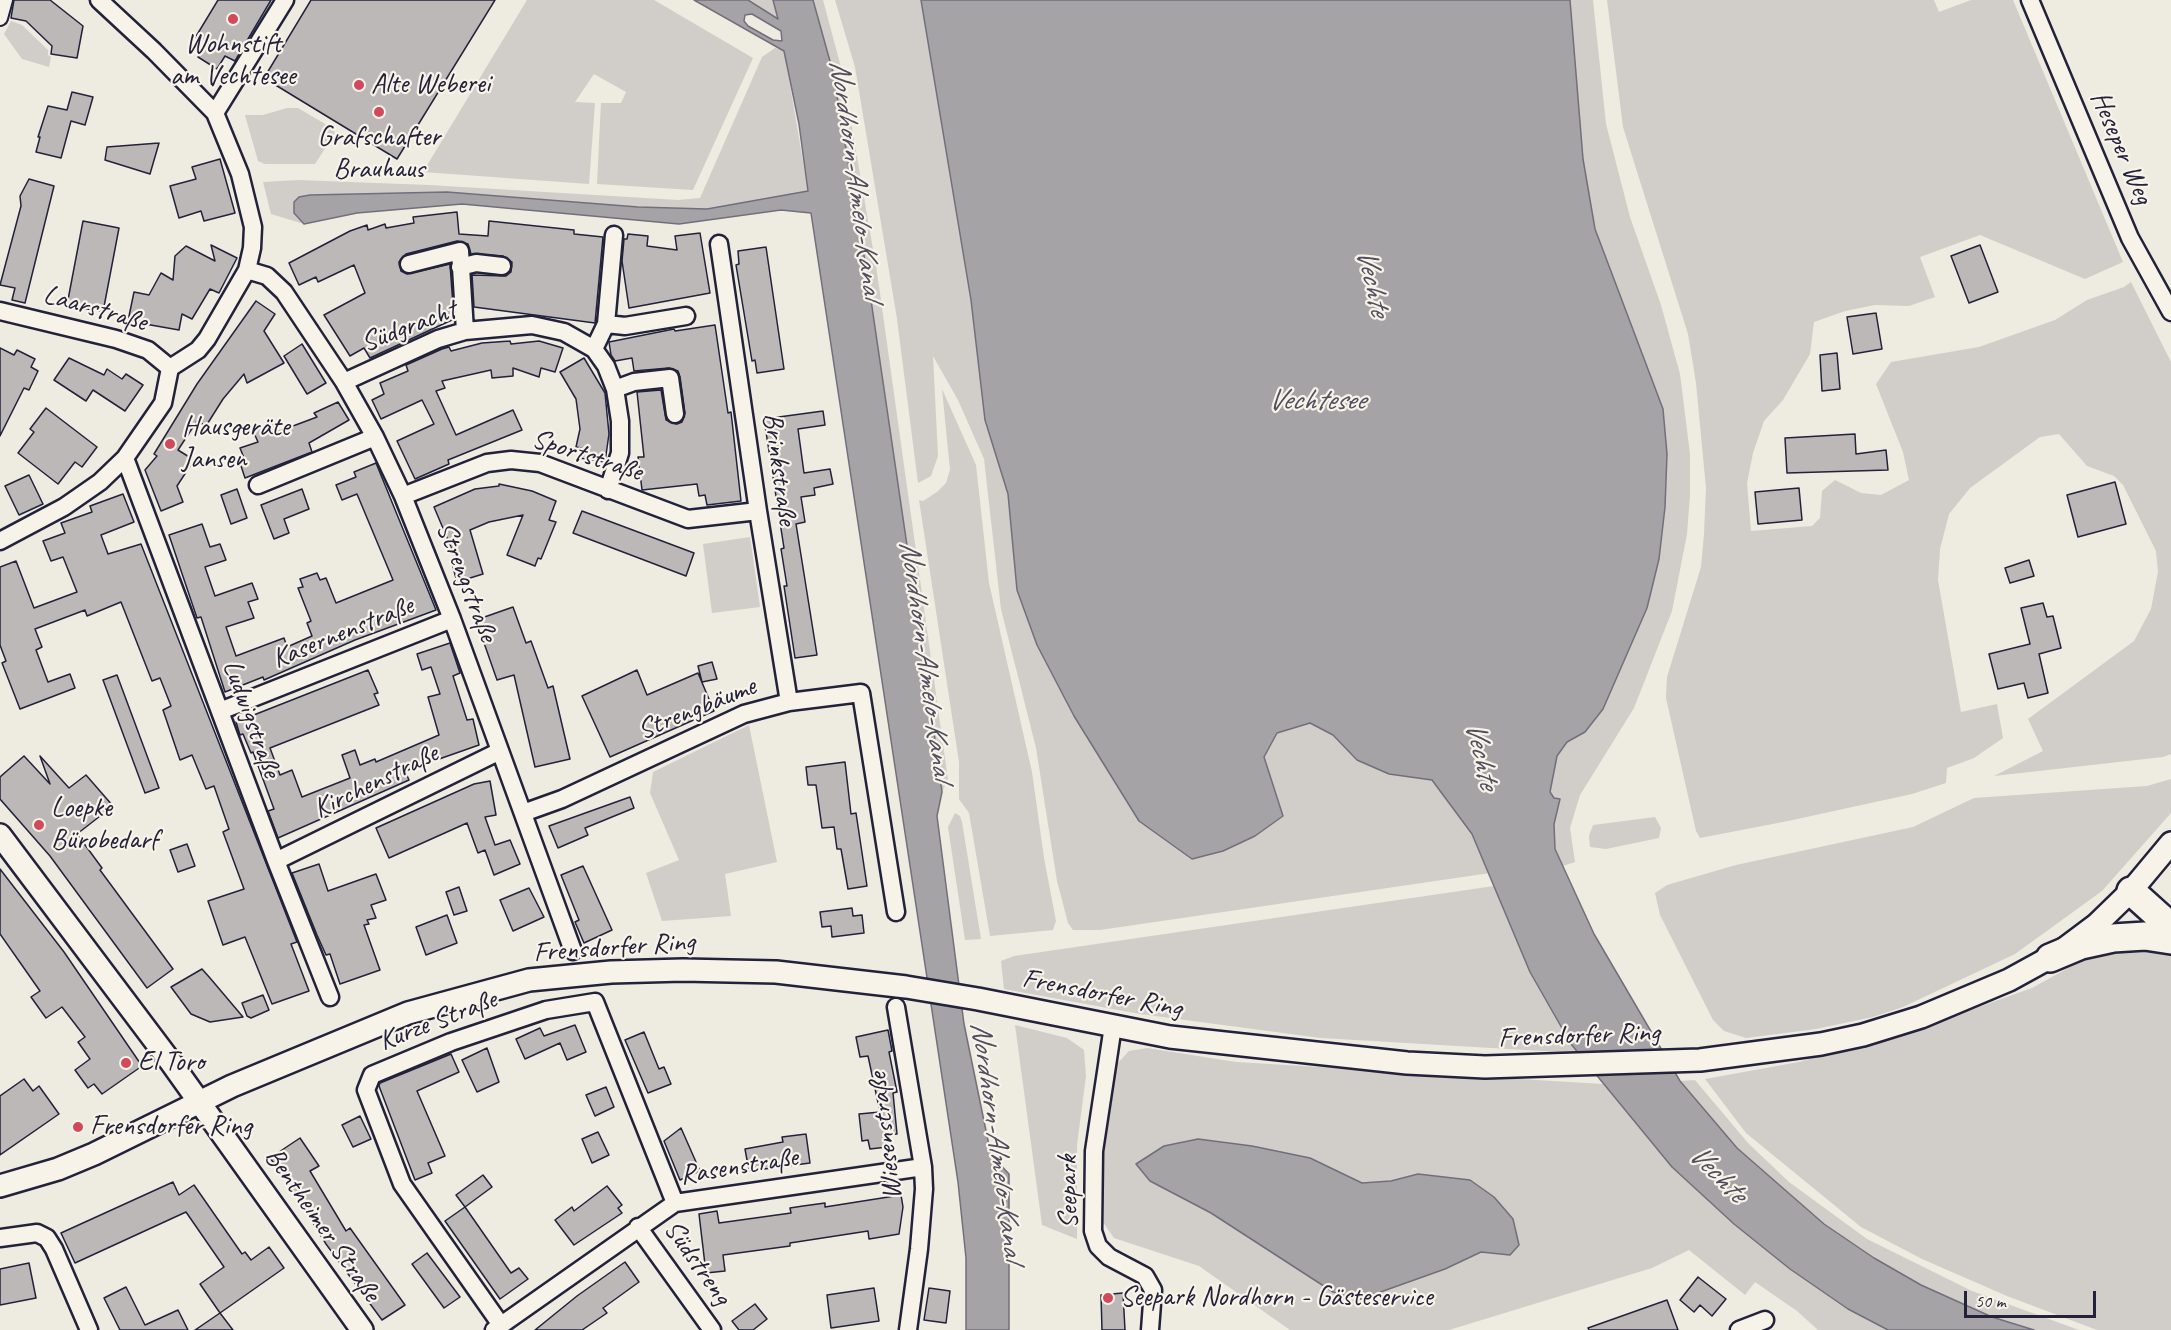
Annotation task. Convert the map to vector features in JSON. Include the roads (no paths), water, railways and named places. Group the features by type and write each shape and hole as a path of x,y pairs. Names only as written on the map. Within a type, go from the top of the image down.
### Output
{"main road":[{"path":"2131,891 2171,927"},
{"path":"2050,958 2081,945 2113,938 2145,936 2171,940"}],"street":[{"path":"0,18 5,0"},
{"path":"0,541 64,507 100,482 124,458 163,403 170,368 198,350 247,270 252,248 253,227 240,174 215,113 154,51 99,0"},
{"path":"215,113 285,0"},
{"name":"Heseper Weg","path":"2030,0 2130,238 2171,312"},
{"path":"594,349 606,324 614,235"},
{"name":"Brinkstraße","path":"719,243 758,511 789,702"},
{"path":"409,264 460,251 465,331"},
{"path":"460,267 476,264 502,266"},
{"name":"Strengstraße","path":"247,270 267,276 284,292 344,382 375,437 403,496 452,619 573,951"},
{"name":"Laarstraße","path":"0,311 116,339 148,350 170,368"},
{"path":"606,324 625,326 686,316"},
{"name":"Südgracht","path":"344,382 438,339 465,331 517,326 540,327 564,332 594,349 606,366 615,389 620,421 620,453 608,490"},
{"path":"615,389 634,382 670,378 675,414"},
{"path":"258,485 375,437"},
{"name":"Ludwigstraße","path":"124,458 276,861 330,997"},
{"name":"Sportstraße","path":"403,496 487,463 511,460 540,463 688,519 758,511"},
{"name":"Kasernenstraße","path":"220,711 452,619"},
{"name":"Strengbäume","path":"523,813 562,799 744,714 789,702 861,693 896,912"},
{"name":"Kirchenstraße","path":"276,861 501,751"},
{"name":"Bentheimer Straße","path":"0,835 46,893 199,1102 362,1330"},
{"name":"Frensdorfer Ring","path":"0,1186 58,1169 94,1154 199,1102 381,1023 529,980 611,972 706,970 776,972 906,987 1170,1037 1407,1063 1485,1067 1700,1060 1863,1035 1961,1002 2050,958 2096,925 2131,891 2171,843"},
{"name":"Kurze Straße","path":"497,1327 402,1184 366,1090 372,1075 451,1042 546,1010 595,1002 675,1203"},
{"name":"Wiesenstraße","path":"896,1007 923,1167 920,1249 908,1330"},
{"name":"Seepark","path":"1113,1026 1094,1151 1093,1231 1098,1246 1109,1257 1144,1276 1153,1290 1150,1330"},
{"name":"Rasenstraße","path":"497,1327 675,1203 923,1167"},
{"name":"Südstreng","path":"638,1227 712,1330"},
{"path":"0,1238 37,1233 47,1238 89,1330"},
{"path":"1739,1330 1765,1320"}],"water":[{"path":"694,0 748,0 778,19 773,0 813,0 833,72 867,273 930,702 942,792 937,816 964,1024 991,1155 1009,1174 1009,1330 966,1330 966,1258 958,1182 811,213 781,210 679,224 462,204 357,213 304,224 294,213 294,202 299,197 310,195 447,192 638,207 707,209 808,191 799,124 784,51","holes":["752,14 781,31 782,41 773,40 748,26 744,21 745,15"]},
{"name":"Vechtesee","path":"921,0 1570,0 1583,159 1595,229 1663,409 1667,454 1665,507 1659,559 1647,608 1603,709 1585,732 1567,742 1557,756 1550,792 1554,798 1560,799 1554,824 1555,849 1594,934 1680,1081 1737,1148 1824,1224 1874,1258 1921,1285 1992,1317 2034,1330 1888,1330 1848,1309 1790,1269 1734,1224 1672,1167 1571,1044 1530,972 1472,834 1432,780 1389,774 1357,760 1333,735 1310,723 1277,733 1264,757 1283,816 1255,836 1223,851 1192,859 1139,821 1074,716 1037,645 1017,590 1008,494 985,420 971,300"},
{"path":"1198,1139 1252,1146 1310,1158 1362,1183 1391,1181 1418,1174 1470,1180 1494,1197 1513,1219 1519,1245 1510,1255 1481,1252 1445,1269 1358,1300 1333,1292 1211,1213 1150,1181 1136,1164 1164,1146"}],"place":[{"name":"Wohnstift am Vechtesee","path":"233,19"},
{"name":"Alte Weberei","path":"359,85"},
{"name":"Grafschafter Brauhaus","path":"379,112"},
{"name":"Hausgeräte Jansen","path":"170,444"},
{"name":"Loepke Bürobedarf","path":"39,825"},
{"name":"El Toro","path":"126,1063"},
{"name":"Frensdorfer Ring","path":"78,1127"},
{"name":"Seepark Nordhorn - Gästeservice","path":"1108,1298"}],"water label":[{"name":"Nordhorn-Almelo-Kanal","path":"855,179"},
{"name":"Vechte","path":"1372,282"},
{"name":"Nordhorn-Almelo-Kanal","path":"925,660"},
{"name":"Vechte","path":"1481,755"},
{"name":"Nordhorn-Almelo-Kanal","path":"996,1141"},
{"name":"Vechte","path":"1717,1174"}]}
